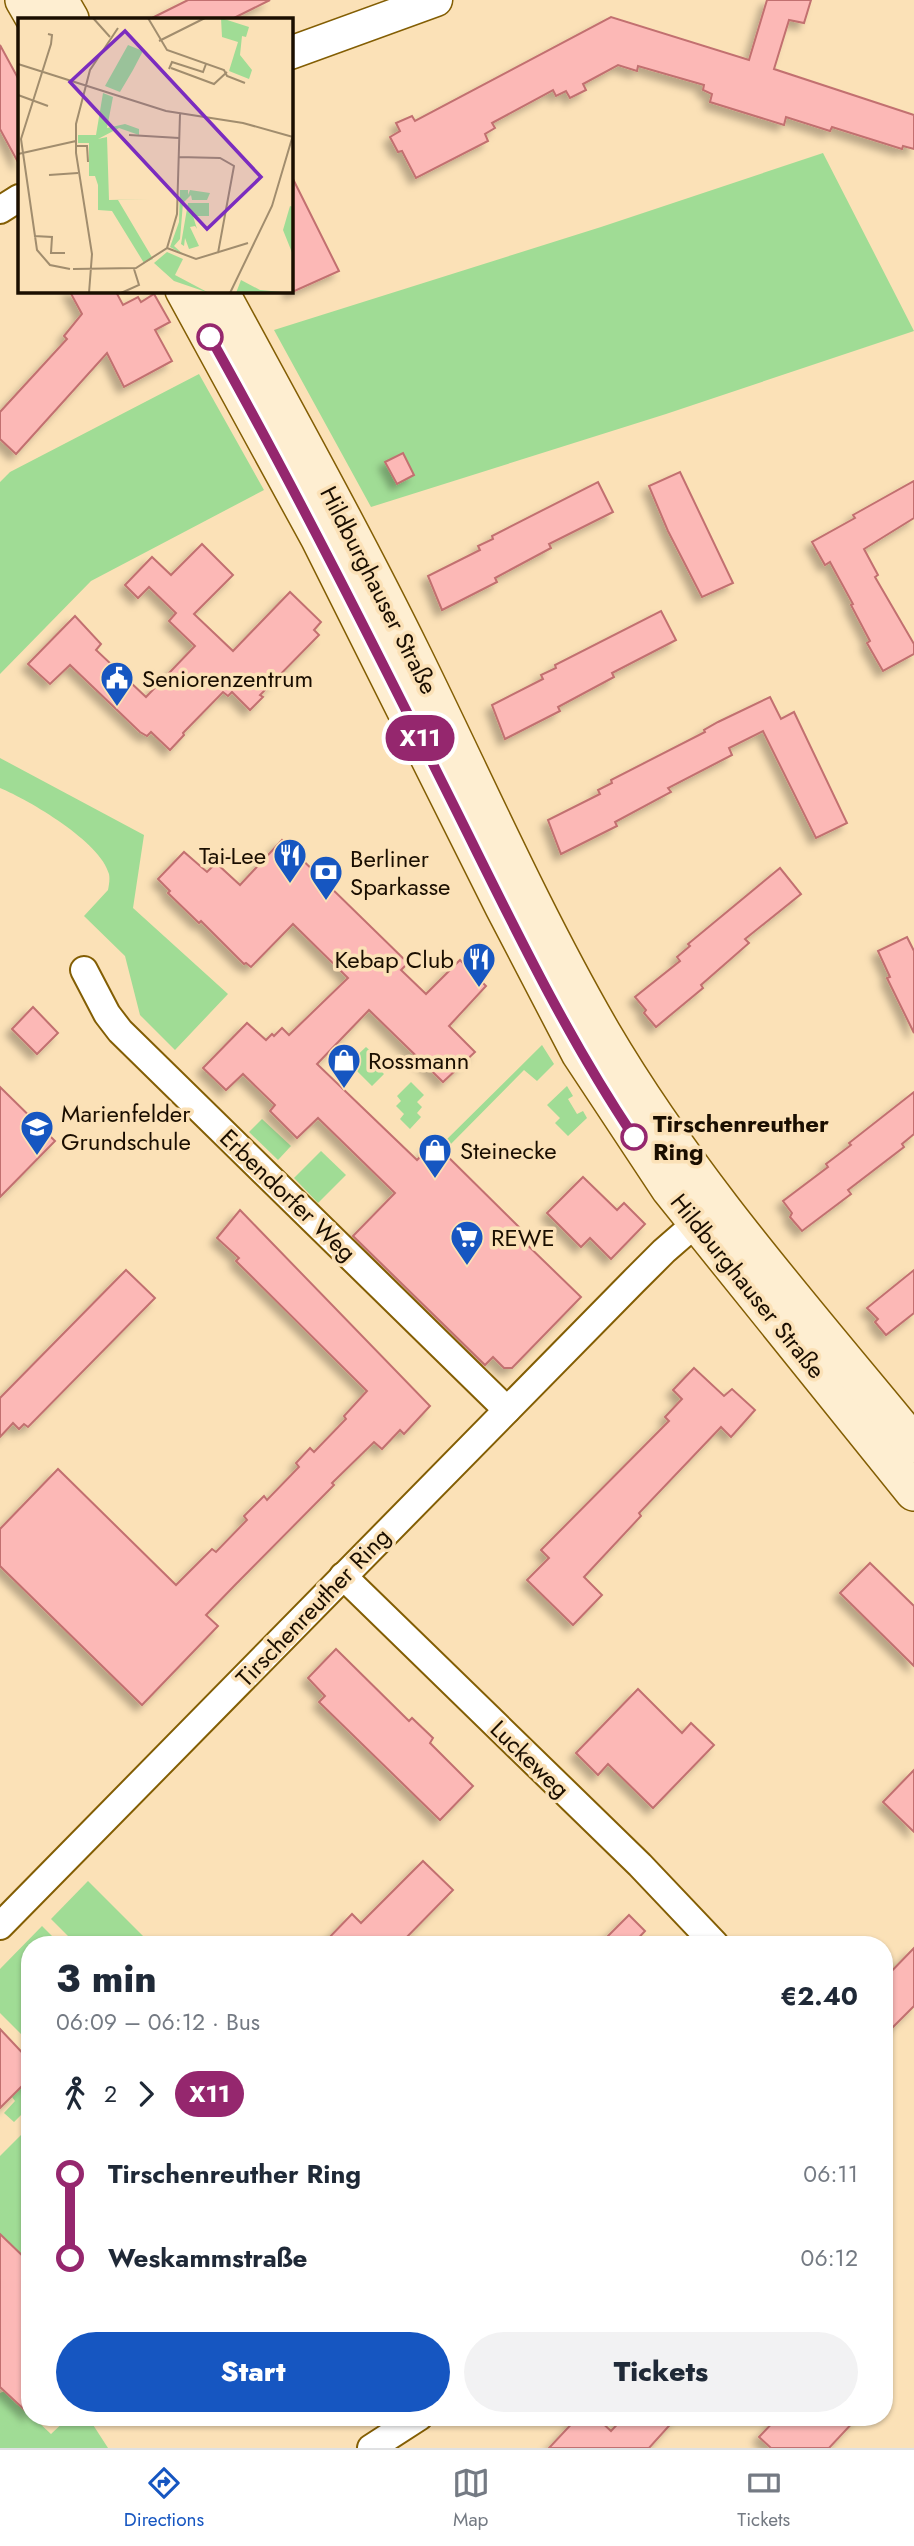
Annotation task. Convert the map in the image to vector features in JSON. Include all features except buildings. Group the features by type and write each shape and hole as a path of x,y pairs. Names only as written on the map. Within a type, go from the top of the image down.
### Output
{"main road":[{"path":"24,0 34,18"},
{"path":"59,0 69,18"},
{"name":"Hildburghauser Straße","path":"185,292 320,539 580,1053 641,1148 708,1213 914,1444"},
{"name":"Hildburghauser Straße","path":"220,292 347,524 527,889 601,1031 661,1123 708,1213 914,1492"}],"street":[{"path":"292,52 436,0"},
{"path":"0,211 18,199"},
{"name":"Erbendorfer Weg","path":"84,970 107,1014 120,1031 507,1410"},
{"name":"Tirschenreuther Ring","path":"0,1926 664,1251 708,1213"},
{"name":"Luckeweg","path":"343,1576 639,1865 707,1936"},
{"path":"371,2448 405,2426"}],"green space":[{"path":"823,153 914,331 666,414 371,507 274,330 601,227"},
{"path":"199,374 264,490 91,581 0,674 0,482 10,472"},
{"path":"0,758 144,835 133,908 228,994 175,1050 140,1015 125,956 84,916 108,890 109,874 103,862 79,836 28,802 0,788"},
{"path":"542,1045 554,1064 537,1081 524,1070 443,1152 438,1148"},
{"path":"366,1047 377,1057 373,1063 384,1074 372,1086 351,1061"},
{"path":"411,1082 424,1095 417,1102 422,1107 417,1113 421,1117 410,1129 400,1119 404,1114 396,1106 401,1101 397,1096"},
{"path":"567,1086 573,1096 568,1099 577,1114 583,1111 587,1118 568,1136 555,1123 560,1118 547,1105"},
{"path":"262,1119 291,1146 278,1160 249,1132"},
{"path":"321,1151 346,1175 318,1203 294,1178"},
{"path":"88,1881 143,1936 68,1936 51,1919"},
{"path":"42,1926 52,1936 32,1936"},
{"path":"21,1948 21,2034 0,2013 0,1969"},
{"path":"21,2078 21,2115 14,2122 4,2113 15,2101 12,2097 18,2090"},
{"path":"21,2135 21,2254 0,2234 0,2156"},
{"path":"5,2391 21,2406 21,2426 42,2426 51,2434 59,2426 94,2426 108,2448 0,2448 0,2393"}],"bus line":[{"name":"X11","path":"210,337 320,539 580,1053 634,1137"}],"place":[{"name":"Seniorenzentrum","path":"117,708"},
{"name":"Tai-Lee","path":"290,885"},
{"name":"Berliner Sparkasse","path":"326,902"},
{"name":"Kebap Club","path":"479,989"},
{"name":"Rossmann","path":"344,1090"},
{"name":"Tirschenreuther Ring","path":"634,1137"},
{"name":"Marienfelder Grundschule","path":"37,1157"},
{"name":"Steinecke","path":"435,1180"},
{"name":"REWE","path":"467,1267"}]}
